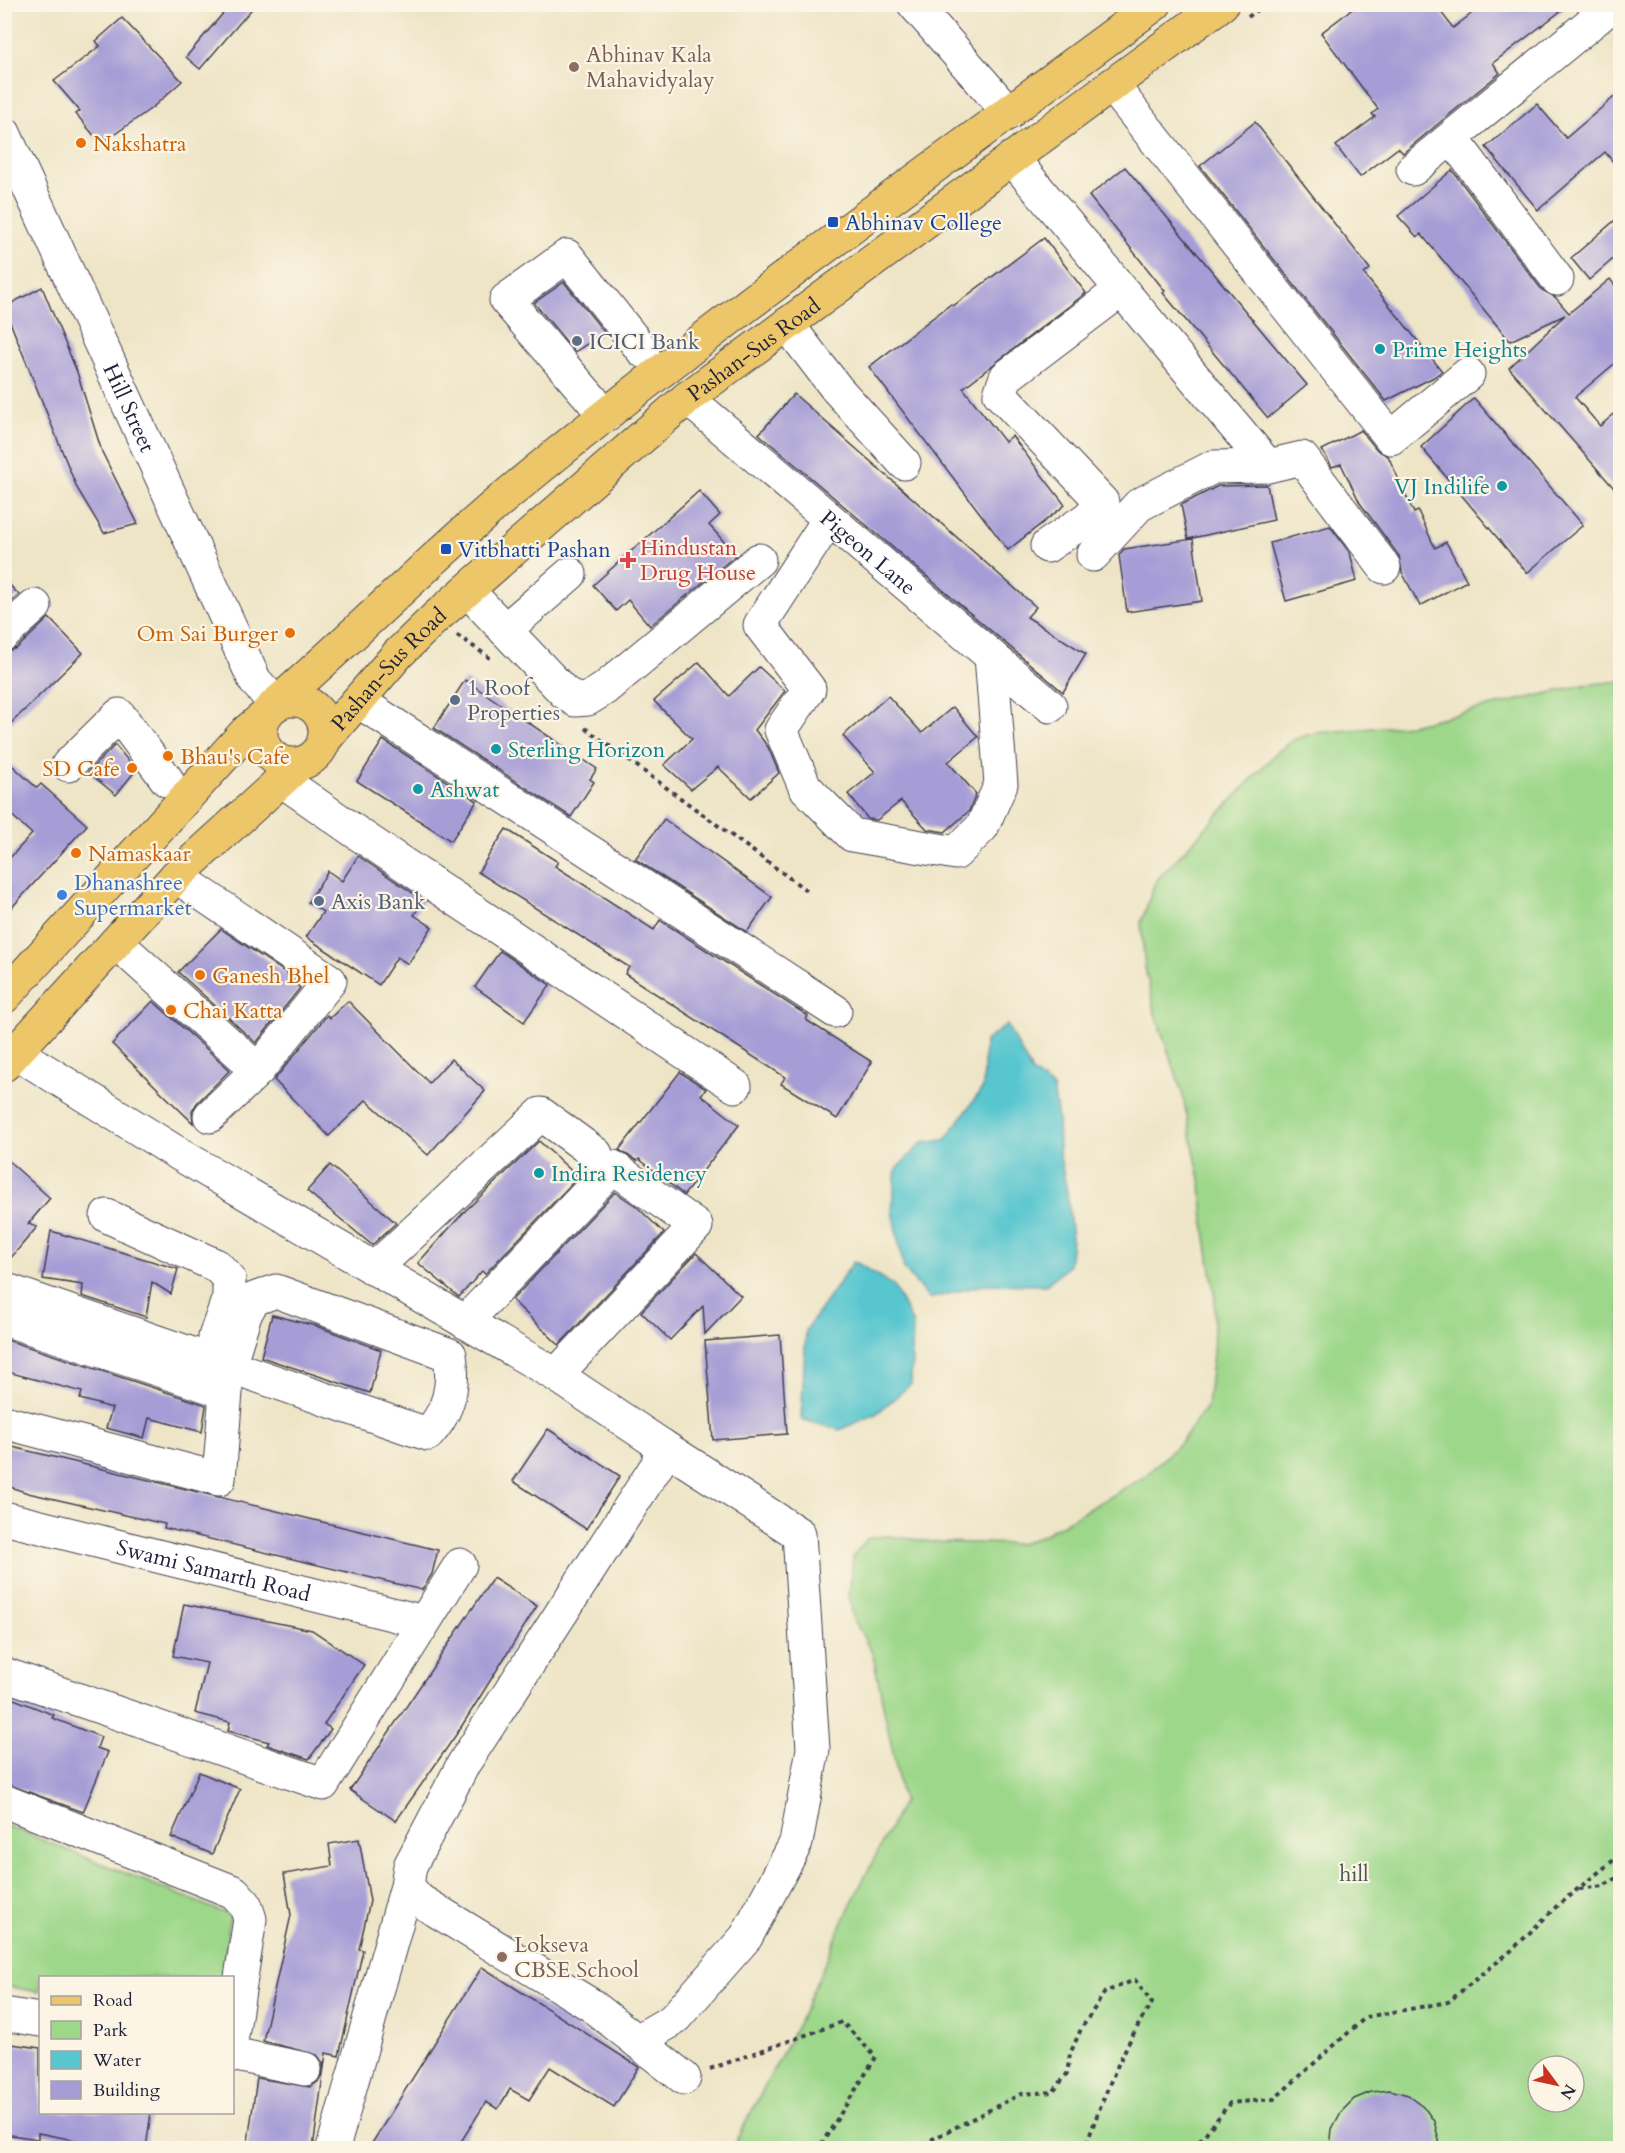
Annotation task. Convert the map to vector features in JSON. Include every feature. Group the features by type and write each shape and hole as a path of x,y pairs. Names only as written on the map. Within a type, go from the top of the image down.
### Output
{"main road":[{"name":"Pashan-Sus Road","path":"4,997 246,732 265,701 370,616 493,507 664,368 1155,4"},
{"name":"Pashan-Sus Road","path":"324,740 399,654 486,610 687,398 1112,85 1234,11"},
{"path":"8,1055 176,876 289,772 315,756 324,740 324,725 318,711 306,702 265,701 260,731 263,745 289,772"}],"street":[{"path":"914,4 1009,113"},
{"path":"1413,170 1609,13"},
{"path":"1112,85 1391,438 1468,374"},
{"name":"Hill Street","path":"4,133 15,185 265,701"},
{"path":"1452,138 1557,279"},
{"path":"1012,158 1268,466"},
{"path":"606,416 506,300 567,256 643,351"},
{"path":"1047,546 1088,518 1102,502 1000,394 1006,377 1121,290"},
{"path":"787,324 837,389 904,463"},
{"name":"Pigeon Lane","path":"687,398 1050,706"},
{"path":"1093,555 1138,505 1213,467 1268,466 1302,458 1384,567"},
{"path":"829,519 760,625 809,689 782,730 805,787 852,835 956,853 982,828 1001,784 991,656"},
{"path":"570,574 486,610 563,691 575,700 588,699 604,689 759,560"},
{"path":"4,634 35,606"},
{"path":"358,701 836,1011"},
{"path":"68,765 119,715 167,780"},
{"path":"289,772 360,835 735,1086"},
{"path":"176,876 330,981 258,1070 210,1116"},
{"path":"116,942 258,1070"},
{"path":"8,1055 556,1375 799,1534 813,1749 796,1843 746,1938 673,2020 637,2041"},
{"path":"374,1269 541,1114 596,1154"},
{"path":"465,1322 613,1167 696,1226 556,1375"},
{"path":"107,1216 217,1266 229,1279 229,1297 218,1363"},
{"path":"4,1289 218,1363 428,1434 436,1425 450,1398 453,1374 450,1355 276,1291 254,1299 218,1363"},
{"path":"4,1319 226,1392 219,1479 4,1422"},
{"path":"333,2148 407,1886 410,1866 464,1763 658,1464 650,1438"},
{"name":"Swami Samarth Road","path":"4,1518 424,1622"},
{"path":"4,1674 323,1784 460,1565"},
{"path":"4,1802 234,1892 245,1904 250,1918 234,2023"},
{"path":"407,1886 419,1900 591,2006 684,2078"},
{"path":"4,2014 39,2020"},
{"path":"234,2054 305,2069"}],"path":[{"path":"1234,11 1265,4"},
{"path":"448,639 486,610"},
{"path":"455,633 493,661"},
{"path":"580,724 810,893"},
{"path":"1194,2148 1230,2103 1274,2099 1366,2017 1448,2002 1512,1950 1578,1889 1620,1855"},
{"path":"1578,1889 1603,1886 1620,1876"},
{"path":"915,2148 1022,2094 1053,2092 1067,2074 1070,2054 1081,2029 1105,1992 1135,1980 1152,2003 1128,2043 1085,2148"},
{"path":"684,2078 842,2022 876,2057 819,2148"}],"green space":[{"name":"hill","path":"1620,681 1620,2148 732,2148 798,2024 850,1906 903,1802 873,1655 853,1618 849,1596 853,1556 868,1538 888,1536 934,1542 1021,1544 1045,1534 1144,1477 1181,1442 1207,1406 1213,1354 1215,1298 1201,1184 1182,1092 1154,1010 1145,967 1141,923 1155,882 1277,752 1295,739 1314,733 1410,725 1584,685"},
{"path":"5,1825 230,1915 223,1976 39,1976 39,1992 5,1986"}],"water":[{"path":"1007,1025 1032,1072 1053,1088 1058,1119 1059,1153 1067,1191 1072,1239 1069,1265 1046,1285 986,1284 929,1299 904,1269 892,1211 896,1169 922,1143 945,1140 983,1088 985,1041"},
{"path":"854,1261 893,1285 913,1324 911,1384 876,1414 839,1430 801,1419 806,1330"}],"building":[{"path":"231,4 256,4 200,69 186,57"},
{"path":"1359,4 1435,4 1453,28 1484,4 1570,4 1493,63 1500,73 1403,153 1398,148 1360,177 1336,146 1375,117 1372,114 1378,109 1321,33"},
{"path":"122,18 182,81 153,107 101,144 76,114 80,111 54,81 100,46 96,41"},
{"path":"1620,92 1620,170 1605,152 1538,210 1486,147 1537,104 1566,138"},
{"path":"1255,122 1370,269 1364,274 1442,371 1434,377 1386,401 1200,166"},
{"path":"1125,167 1307,385 1268,418 1163,293 1165,291 1089,196"},
{"path":"1452,170 1542,290 1555,297 1569,313 1610,279 1620,292 1620,359 1575,397 1600,426 1620,409 1620,495 1509,368 1565,315 1510,341 1421,234 1417,237 1398,216"},
{"path":"1620,216 1620,253 1589,280 1571,258"},
{"path":"1044,238 1086,293 963,388 1005,442 1012,436 1065,505 1008,550 869,367 951,304 953,306"},
{"path":"564,282 604,332 575,352 534,303"},
{"path":"42,287 77,372 102,452 138,524 104,533 77,488 4,307"},
{"path":"794,394 1036,607 1027,617 1086,654 1063,692 759,434"},
{"name":"VJ Indilife","path":"1474,398 1583,525 1527,573 1421,447"},
{"path":"1361,430 1377,450 1388,456 1414,513 1418,511 1435,548 1446,542 1467,581 1420,606 1402,572 1399,556 1360,503 1341,464 1332,467 1322,450"},
{"path":"1267,485 1274,520 1188,539 1181,505 1218,486"},
{"path":"699,491 720,515 709,525 736,555 650,626 628,600 616,611 593,585"},
{"path":"1330,526 1350,553 1357,581 1286,601 1270,543"},
{"path":"1193,539 1202,601 1127,612 1119,555 1124,549"},
{"path":"4,579 19,595 4,608"},
{"path":"49,618 83,653 4,730 4,652 17,648"},
{"path":"699,662 729,696 759,667 785,691 755,730 768,747 779,773 751,798 718,767 691,789 664,765 692,739 654,701"},
{"name":"Sterling Horizon","path":"465,680 597,769 590,779 594,782 571,817 434,728"},
{"path":"888,696 922,733 953,707 978,737 948,762 976,794 969,811 945,832 927,829 901,801 877,820 868,819 848,794 875,772 843,736"},
{"name":"Ashwat","path":"383,740 477,801 451,841 357,781"},
{"path":"115,745 136,770 116,795 88,772"},
{"path":"4,758 37,788 41,784 87,825 4,916 4,864 32,834 4,808"},
{"path":"664,819 772,897 747,932 635,859"},
{"path":"506,829 558,862 555,866 654,930 660,920 808,1016 806,1020 872,1062 837,1119 781,1084 785,1077 625,974 629,967 478,872"},
{"path":"358,856 423,900 414,915 432,927 408,964 397,957 379,985 306,937 323,912 308,902 328,871 342,881"},
{"path":"221,929 286,973 300,988 256,1043 178,972"},
{"path":"500,951 550,985 524,1022 475,987"},
{"path":"153,1001 230,1070 197,1103 192,1111 193,1123 112,1044"},
{"path":"348,1001 429,1083 451,1059 485,1091 428,1155 366,1100 329,1136 274,1080 327,1015 330,1018"},
{"path":"680,1072 706,1089 701,1095 739,1125 684,1195 639,1159 637,1161 619,1150"},
{"path":"539,1141 578,1177 485,1274 482,1271 459,1297 418,1263 464,1212"},
{"path":"4,1157 50,1198 28,1224 37,1227 4,1266"},
{"path":"330,1165 396,1223 372,1245 307,1191"},
{"path":"615,1192 636,1206 664,1233 559,1345 512,1300"},
{"path":"51,1231 178,1269 171,1294 152,1282 146,1317 82,1296 83,1285 43,1279"},
{"path":"696,1253 741,1296 705,1334 703,1306 670,1340 641,1312"},
{"path":"272,1315 316,1326 381,1350 370,1393 261,1357"},
{"path":"780,1335 787,1434 713,1440 705,1341"},
{"path":"4,1339 206,1405 202,1432 149,1418 144,1438 106,1428 112,1408 80,1399 82,1392 4,1371"},
{"path":"548,1429 620,1476 586,1529 513,1481"},
{"path":"4,1445 438,1550 432,1574 422,1590 164,1528 165,1524 28,1493 4,1485"},
{"path":"493,1578 537,1606 458,1732 396,1821 350,1790"},
{"path":"184,1604 312,1630 364,1665 324,1724 331,1729 309,1759 267,1745 269,1742 228,1731 230,1722 195,1713 207,1663 173,1656"},
{"path":"4,1695 54,1715 52,1718 101,1737 97,1748 108,1752 83,1812 4,1783"},
{"path":"199,1772 240,1789 212,1854 171,1837"},
{"path":"359,1839 370,1901 359,1949 363,1950 339,2056 326,2053 313,2148 247,2148 257,2078 310,2087 319,2081 323,2072 323,2063 317,2055 263,2041 291,1915 284,1874 332,1866 329,1844"},
{"path":"482,1967 639,2067 614,2107 550,2067 529,2100 510,2089 498,2109 486,2102 457,2148 369,2148"},
{"path":"4,2043 39,2048 39,2114 151,2114 146,2148 101,2148 101,2145 38,2133 38,2139 4,2134"},
{"path":"1390,2090 1408,2095 1423,2106 1434,2121 1441,2148 1330,2148 1332,2129 1341,2112 1354,2099 1371,2092"}],"place":[{"name":"Abhinav Kala Mahavidyalay","path":"574,67"},
{"name":"Nakshatra","path":"81,143"},
{"name":"Abhinav College","path":"833,222"},
{"name":"ICICI Bank","path":"577,341"},
{"name":"Prime Heights","path":"1380,349"},
{"name":"VJ Indilife","path":"1502,486"},
{"name":"Vitbhatti Pashan","path":"446,549"},
{"name":"Hindustan Drug House","path":"628,560"},
{"name":"Om Sai Burger","path":"290,633"},
{"name":"1 Roof Properties","path":"455,700"},
{"name":"Sterling Horizon","path":"496,749"},
{"name":"Bhau's Cafe","path":"168,756"},
{"name":"SD Cafe","path":"132,768"},
{"name":"Ashwat","path":"418,789"},
{"name":"Namaskaar","path":"76,853"},
{"name":"Dhanashree Supermarket","path":"62,895"},
{"name":"Axis Bank","path":"319,901"},
{"name":"Ganesh Bhel","path":"200,975"},
{"name":"Chai Katta","path":"171,1010"},
{"name":"Indira Residency","path":"539,1173"},
{"name":"Lokseva CBSE School","path":"502,1957"}]}
